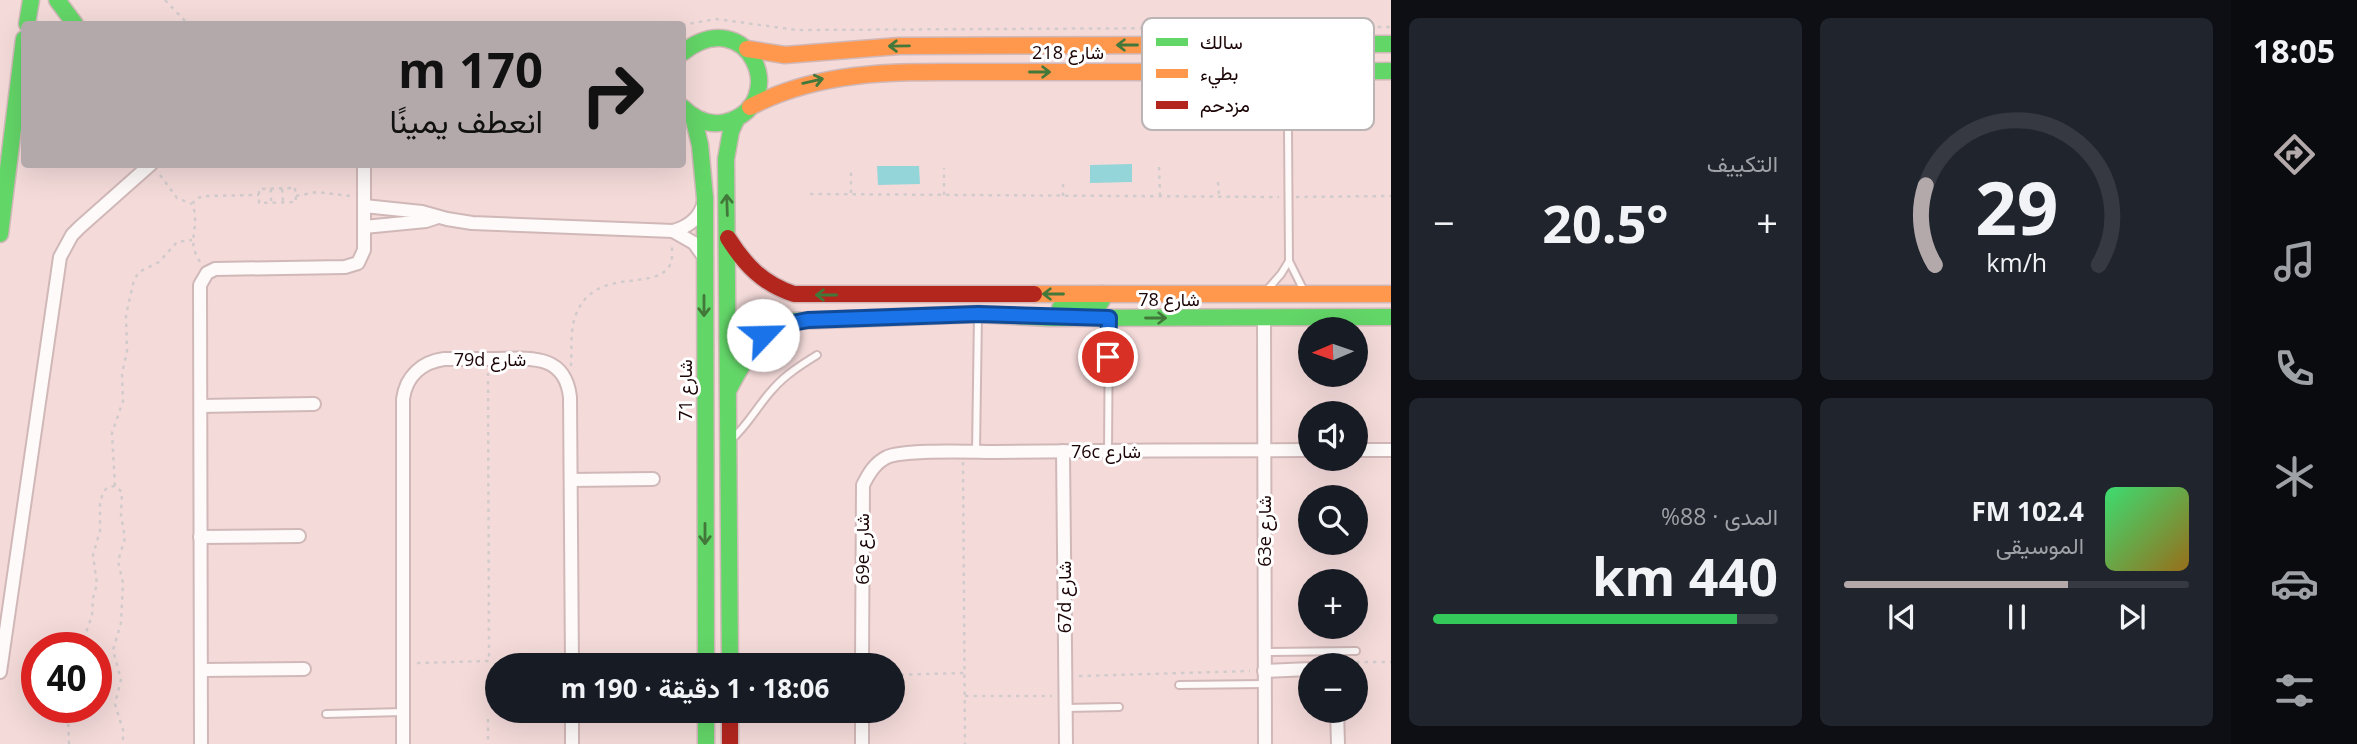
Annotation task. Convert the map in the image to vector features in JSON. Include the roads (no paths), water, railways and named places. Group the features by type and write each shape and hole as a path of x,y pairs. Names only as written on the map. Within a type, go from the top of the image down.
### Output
{"street":[{"path":"28,21 31,0"},
{"path":"57,0 73,21"},
{"path":"686,49 700,40 716,36 769,55 793,56 894,46 1142,45"},
{"path":"747,49 759,72 758,90 750,107"},
{"path":"0,234 21,64"},
{"name":"شارع 218","path":"737,118 750,107 805,82 869,73 1142,72"},
{"path":"688,112 715,123 737,118"},
{"name":"شارع 71","path":"688,112 700,145 705,198 706,653"},
{"path":"730,653 726,159 731,131 737,118"},
{"path":"8,174 21,144"},
{"path":"0,672 60,257 72,235 80,227 155,168"},
{"path":"201,744 200,285 207,273 220,269 352,267 362,257 364,168"},
{"path":"364,201 472,223 673,231 690,224 697,217 705,198"},
{"path":"364,227 426,221 438,217"},
{"path":"673,231 694,243 704,257"},
{"name":"شارع 78","path":"728,238 741,261 752,273 771,286 794,294 1391,294"},
{"path":"1035,317 1051,309 1099,305 1102,294"},
{"path":"1190,318 1186,312 1190,306 1241,301 1260,295"},
{"name":"شارع 78","path":"729,388 752,347 763,335 792,321 978,314 1109,318 1391,317"},
{"name":"63e شارع","path":"1264,317 1265,744"},
{"name":"79d شارع","path":"403,744 404,391 416,371 429,363 444,359 532,358 546,362 563,376 570,397 572,653"},
{"path":"201,406 314,404"},
{"name":"76c شارع","path":"901,453 1298,450"},
{"path":"1368,450 1391,450"},
{"name":"67d شارع","path":"1063,451 1066,744"},
{"name":"69e شارع","path":"862,653 863,485 877,463 888,456 901,453"},
{"path":"571,480 653,479"},
{"path":"201,537 299,536"},
{"path":"201,670 304,669"},
{"path":"1264,678 1298,671"},
{"path":"572,723 572,744"},
{"path":"706,723 706,744"},
{"path":"730,723 730,744"},
{"path":"862,723 862,744"},
{"path":"1337,723 1338,744"}],"lane":[{"path":"1288,131 1289,261 1306,294"},
{"path":"1260,295 1281,274 1289,261"},
{"path":"969,452 978,314"},
{"path":"1108,451 1109,318"},
{"path":"729,441 743,429 772,389 791,372 817,355"},
{"path":"1264,652 1356,651"},
{"path":"1179,685 1264,678"},
{"path":"1065,702 1119,706"},
{"path":"326,714 403,712"}],"water":[{"path":"1132,164 1132,182 1090,183 1090,165"},
{"path":"877,166 919,166 920,184 878,185"}]}
